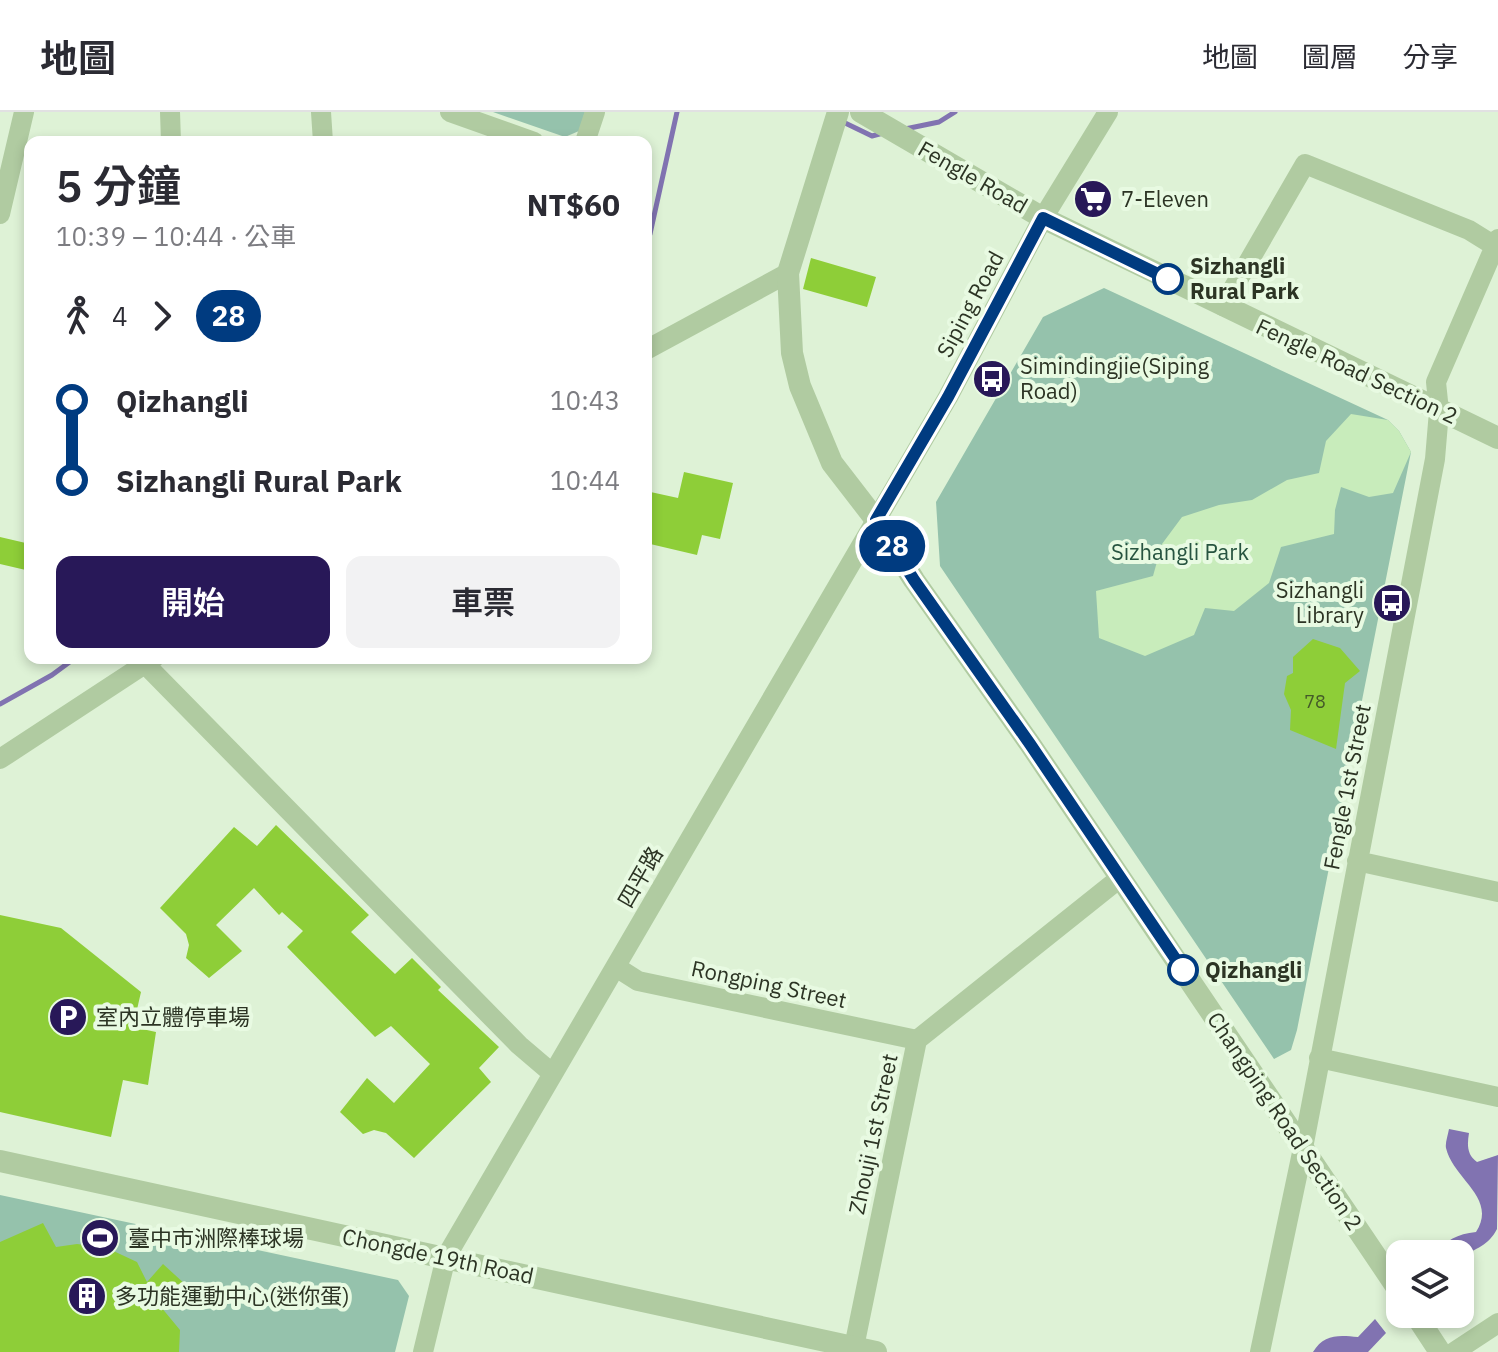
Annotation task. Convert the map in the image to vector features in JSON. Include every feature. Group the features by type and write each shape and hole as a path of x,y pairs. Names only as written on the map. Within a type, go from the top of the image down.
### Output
{"street":[{"path":"0,214 24,112"},
{"path":"170,112 171,136"},
{"path":"321,112 323,136"},
{"path":"450,112 517,136"},
{"path":"587,136 595,112"},
{"name":"Changping Road Section 2","path":"838,112 788,273 792,353 802,391 832,463 876,520 914,580 1030,744 1386,1271"},
{"name":"Fengle Road","path":"861,112 1043,218"},
{"name":"Siping Road","path":"876,520 948,397 1043,218 1108,112"},
{"path":"1223,306 1305,164 1469,230 1497,245"},
{"name":"Fengle Road Section 2","path":"1043,218 1498,438"},
{"name":"Fengle 1st Street","path":"1260,1352 1303,1148 1435,459 1439,411 1436,382 1497,245"},
{"path":"652,347 788,273"},
{"name":"四平路","path":"446,1257 876,520"},
{"path":"0,759 144,664"},
{"path":"152,664 519,1045 553,1074"},
{"path":"1357,861 1498,892"},
{"name":"Zhouji 1st Street","path":"853,1349 917,1040 1120,878"},
{"name":"Rongping Street","path":"616,967 638,981 917,1040"},
{"path":"1319,1058 1498,1097"},
{"name":"Chongde 19th Road","path":"0,1161 876,1352"},
{"path":"423,1352 446,1257"},
{"path":"1454,1352 1498,1323"},
{"path":"1424,1328 1440,1352"}],"green space":[{"path":"493,112 585,112 579,131 562,136"},
{"name":"Sizhangli Park","path":"1104,288 1388,420 1399,431 1411,452 1297,1030 1291,1050 1274,1059 940,566 936,502 1043,317"},
{"name":"臺中市洲際棒球場","path":"0,1195 398,1280 409,1296 395,1352 0,1352"}],"shaded area":[{"path":"1351,414 1388,420 1399,431 1411,452 1393,493 1369,497 1341,487 1335,510 1334,534 1281,547 1269,583 1234,611 1205,608 1194,635 1145,656 1099,638 1096,591 1153,576 1162,544 1182,517 1219,505 1252,500 1287,480 1319,473 1326,441"},
{"path":"1449,1129 1469,1133 1468,1149 1477,1162 1498,1155 1497,1229 1486,1243 1474,1250 1474,1240 1450,1240 1476,1232 1482,1209 1450,1159 1446,1141"},
{"path":"1375,1319 1386,1333 1368,1352 1313,1352 1332,1337 1358,1337"}],"building":[{"path":"811,258 876,277 867,307 803,289"},
{"path":"684,472 733,483 720,539 702,535 697,555 652,544 652,492 678,498"},
{"path":"0,537 24,543 24,570 0,564"},
{"path":"1313,639 1340,648 1360,671 1345,683 1336,749 1290,730 1291,710 1284,694 1287,676 1293,673 1293,657"},
{"path":"276,825 369,915 351,932 395,974 412,958 441,987 438,990 499,1047 479,1068 491,1082 414,1158 386,1133 374,1130 363,1134 340,1112 367,1078 394,1103 430,1064 391,1026 375,1037 287,947 303,931 282,912 279,915 254,888 216,925 242,951 209,978 186,958 189,945 186,934 160,908 234,827 257,846"},
{"name":"室內立體停車場","path":"0,915 61,928 141,992 133,1027 156,1032 148,1085 123,1080 111,1137 0,1112"},
{"name":"多功能運動中心(迷你蛋)","path":"43,1223 56,1247 77,1244 107,1248 137,1262 147,1282 163,1264 186,1285 161,1307 180,1330 179,1352 0,1352 0,1242"}],"waterway":[{"path":"652,225 677,112"},
{"path":"905,129 939,122 955,112"},
{"path":"841,121 872,136 883,133"},
{"path":"0,704 67,664"}],"bus line":[{"name":"28","path":"1168,279 1043,218 948,397 876,520 914,580 1183,970"}],"place":[{"name":"7-Eleven","path":"1093,199"},
{"name":"Sizhangli Rural Park","path":"1168,279"},
{"name":"Simindingjie(Siping Road)","path":"992,379"},
{"name":"Sizhangli Library","path":"1392,603"},
{"name":"Qizhangli","path":"1183,970"},
{"name":"室內立體停車場","path":"68,1017"},
{"name":"臺中市洲際棒球場","path":"100,1238"},
{"name":"多功能運動中心(迷你蛋)","path":"87,1296"}]}
